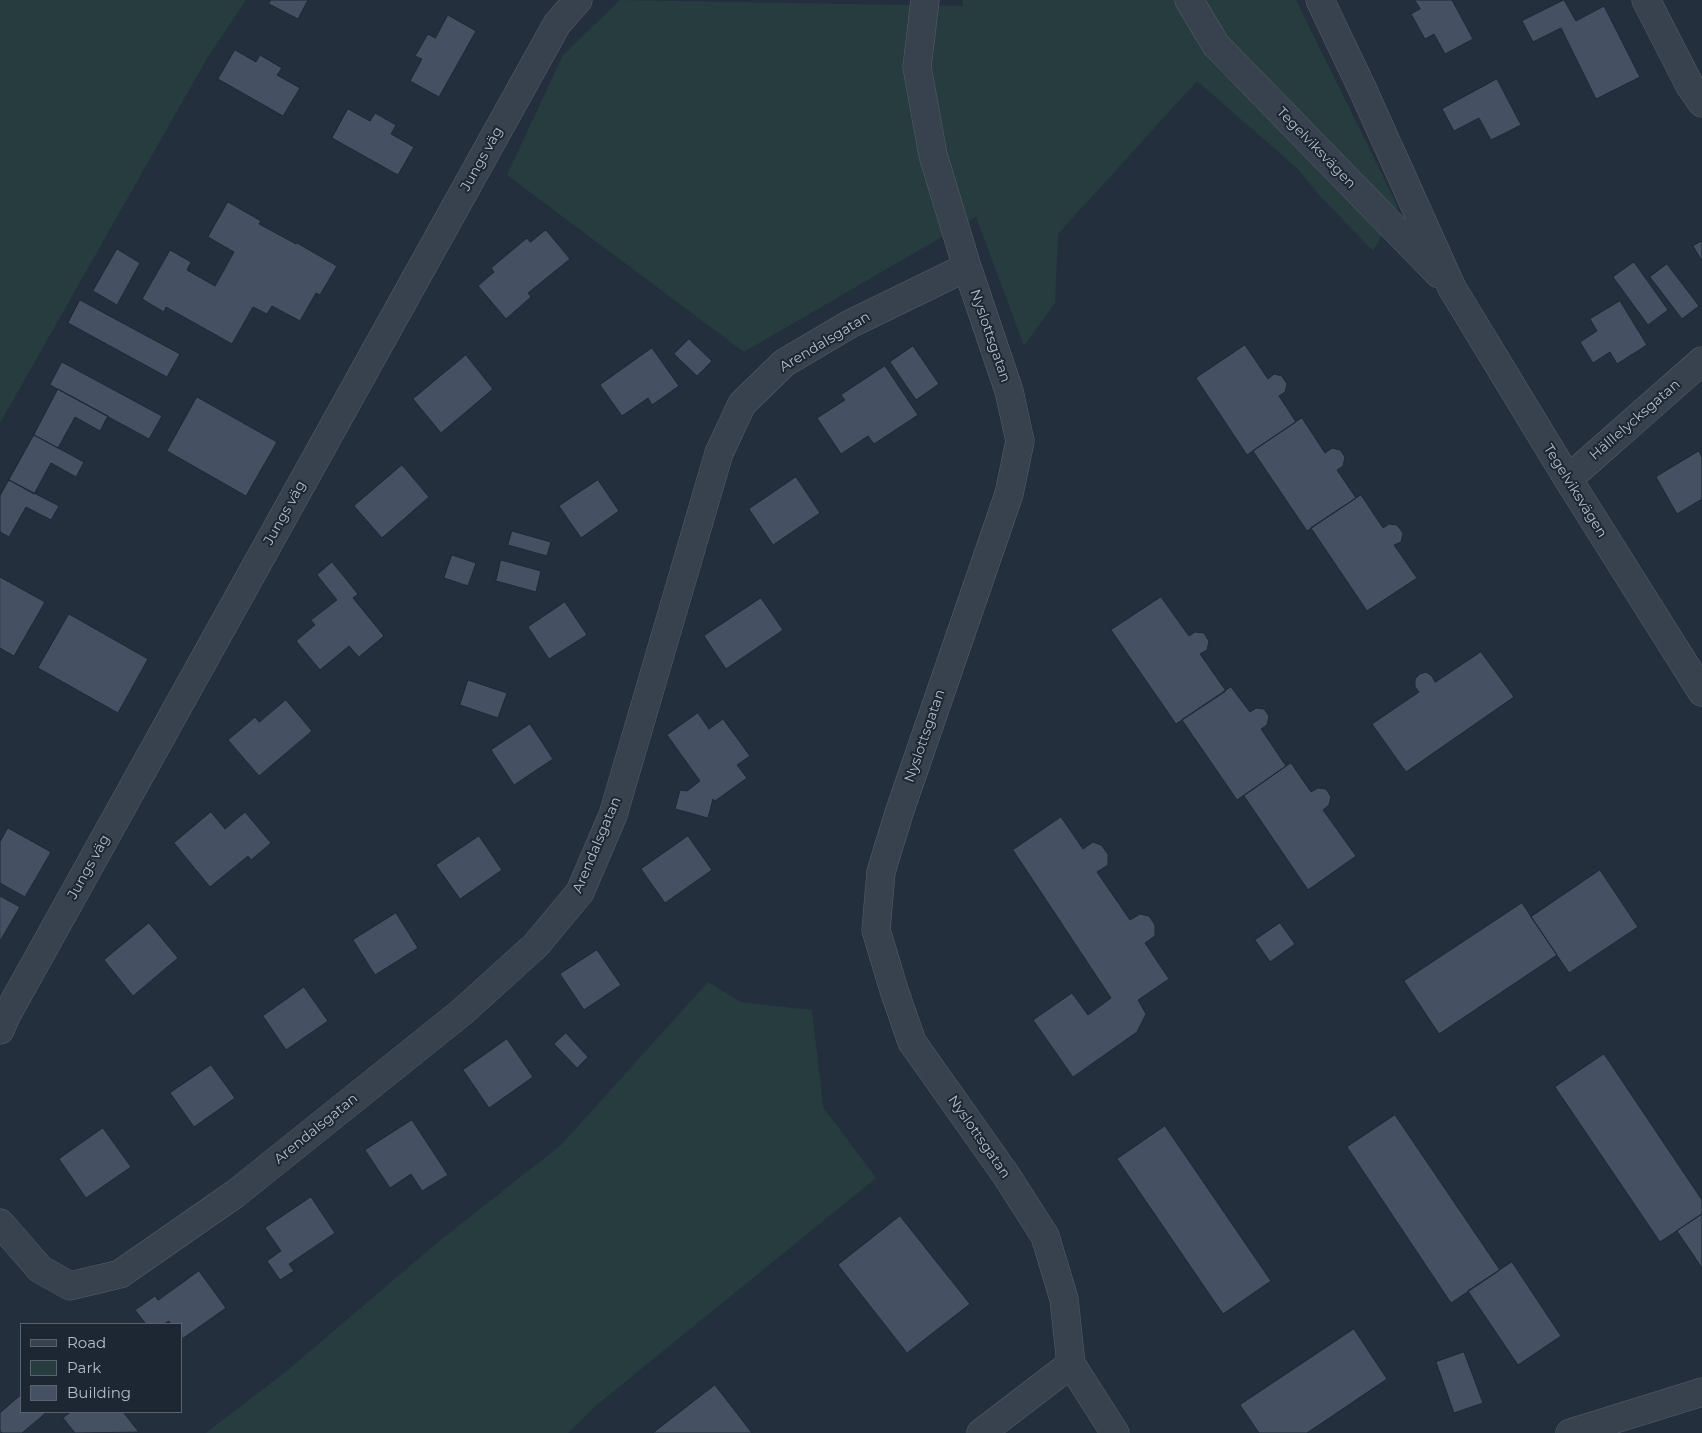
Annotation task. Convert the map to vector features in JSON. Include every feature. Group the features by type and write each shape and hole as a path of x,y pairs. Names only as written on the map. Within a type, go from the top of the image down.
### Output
{"street":[{"name":"Jungs väg","path":"0,1030 6,1016 557,24 578,0"},
{"name":"Nyslottsgatan","path":"925,0 918,68 933,156 966,266 1009,391 1020,441 1009,494 899,813 881,872 876,930 912,1042 1006,1175 1045,1236 1064,1299 1070,1364 1115,1433"},
{"name":"Tegelviksvägen","path":"1189,0 1216,45 1452,288"},
{"name":"Tegelviksvägen","path":"1320,0 1362,88 1452,288 1568,479 1702,692"},
{"path":"1646,0 1690,86 1702,103"},
{"name":"Arendalsgatan","path":"0,1223 40,1269 70,1286 120,1274 235,1194 462,1012 536,944 580,892 613,814 719,453 742,404 784,363 850,324 966,266"},
{"name":"Hälllelycksgatan","path":"1568,479 1702,361"},
{"path":"981,1433 1070,1364"},
{"path":"1571,1433 1702,1392"}],"green space":[{"path":"0,0 246,0 206,60 0,423"},
{"path":"620,0 963,6 963,0 1296,0 1398,207 1373,251 1319,195 1298,169 1197,81 1058,234 1055,303 1024,346 976,217 744,352 507,175 563,55"},
{"path":"708,982 741,1002 812,1010 823,1107 876,1178 598,1404 568,1433 206,1433 289,1369 438,1242 561,1145"}],"building":[{"path":"271,0 308,0 298,19 269,4"},
{"path":"1415,0 1452,0 1473,39 1445,54 1434,34 1425,39 1411,14 1420,9"},
{"path":"1564,0 1576,21 1604,6 1640,77 1596,99 1561,28 1533,42 1522,21"},
{"path":"448,15 476,31 439,97 410,81 422,59 415,56 428,34 435,38"},
{"path":"235,50 256,62 260,55 282,68 277,75 300,88 283,116 218,79"},
{"path":"1497,79 1521,125 1491,140 1479,118 1454,131 1442,109"},
{"path":"348,109 370,121 375,113 396,125 391,134 414,147 398,175 332,138"},
{"path":"228,202 261,221 259,224 337,266 320,295 316,293 300,321 272,306 267,314 253,307 232,344 166,307 164,312 142,299 170,250 191,262 187,270 215,286 234,252 208,237"},
{"path":"546,230 570,259 528,293 531,297 506,319 478,286 494,272 491,268 527,238 530,242"},
{"path":"1702,241 1702,261 1693,246"},
{"path":"117,249 140,263 117,305 93,291"},
{"path":"1634,262 1668,310 1648,325 1613,277"},
{"path":"1667,264 1699,306 1682,319 1650,277"},
{"path":"80,300 180,354 167,377 68,323"},
{"path":"1620,301 1647,345 1617,364 1610,352 1593,363 1580,342 1597,331 1590,319"},
{"path":"689,339 712,361 697,376 674,354"},
{"path":"1245,345 1268,379 1274,374 1282,376 1287,384 1285,392 1279,396 1296,422 1247,455 1196,378"},
{"path":"913,346 939,384 916,400 890,362"},
{"path":"652,348 679,386 652,405 648,398 622,416 600,385"},
{"path":"466,355 493,389 441,433 413,399"},
{"path":"62,362 162,416 149,439 50,385"},
{"path":"885,366 918,415 874,444 868,436 841,454 817,418 845,400 841,395"},
{"path":"58,389 108,416 100,431 75,417 58,448 34,435"},
{"path":"197,397 277,442 246,496 167,451"},
{"path":"1302,418 1325,453 1332,448 1340,450 1345,457 1343,466 1337,470 1356,498 1307,531 1253,451"},
{"path":"34,435 84,462 76,477 51,463 34,494 9,480"},
{"path":"1699,451 1702,457 1702,499 1677,514 1656,477"},
{"path":"402,465 429,497 382,538 354,506"},
{"path":"796,477 820,513 773,545 749,509"},
{"path":"9,480 59,506 51,520 26,507 9,537 0,532 0,496"},
{"path":"598,480 619,511 581,538 559,506"},
{"path":"1361,495 1383,528 1389,524 1397,525 1403,533 1401,542 1394,545 1417,578 1367,611 1311,528"},
{"path":"512,531 551,542 547,556 508,545"},
{"path":"452,555 476,563 468,586 444,578"},
{"path":"501,560 541,571 536,592 496,581"},
{"path":"332,562 358,594 353,598 384,636 359,657 349,646 320,670 296,641 315,625 311,620 337,600 317,575"},
{"path":"0,577 45,602 14,656 0,648"},
{"path":"1161,597 1189,636 1195,632 1204,633 1209,641 1207,650 1200,654 1226,691 1176,724 1111,630"},
{"path":"761,598 783,630 726,669 704,636"},
{"path":"565,602 587,635 549,659 528,627"},
{"path":"69,614 148,659 118,713 38,668"},
{"path":"1481,652 1514,697 1406,772 1372,724 1419,692 1415,687 1415,679 1420,674 1426,672 1432,676 1435,682"},
{"path":"468,680 507,693 498,718 460,705"},
{"path":"1231,687 1250,712 1256,708 1264,709 1269,716 1267,725 1261,729 1286,766 1237,800 1182,720"},
{"path":"286,700 312,731 259,776 228,740 255,717 259,722"},
{"path":"698,713 709,729 723,719 750,756 737,765 747,778 715,801 713,799 708,818 675,809 680,790 687,791 700,781 667,735"},
{"path":"530,724 553,759 514,785 491,750"},
{"path":"1291,763 1311,792 1318,788 1326,789 1331,797 1329,805 1323,810 1356,856 1308,890 1244,796"},
{"path":"211,812 225,829 245,812 271,843 251,860 248,856 210,887 174,843"},
{"path":"1061,817 1083,849 1093,842 1101,845 1108,854 1108,865 1097,872 1130,920 1140,914 1149,916 1155,925 1155,936 1145,943 1169,979 1138,1000 1146,1014 1137,1032 1073,1077 1033,1020 1072,993 1088,1015 1111,998 1013,850"},
{"path":"8,828 51,852 25,897 0,883 0,842"},
{"path":"479,836 502,870 460,899 436,865"},
{"path":"688,836 712,870 665,903 641,869"},
{"path":"1600,870 1638,927 1569,973 1531,917"},
{"path":"0,896 20,907 0,941"},
{"path":"1522,903 1557,955 1439,1034 1404,981"},
{"path":"396,913 418,948 375,975 353,940"},
{"path":"149,923 178,958 133,996 104,960"},
{"path":"1280,923 1295,944 1270,962 1255,940"},
{"path":"597,950 621,985 584,1010 560,974"},
{"path":"304,987 328,1021 286,1050 263,1016"},
{"path":"566,1033 588,1057 577,1068 554,1044"},
{"path":"507,1039 533,1077 489,1108 463,1070"},
{"path":"1604,1054 1702,1200 1702,1214 1660,1242 1555,1087"},
{"path":"211,1065 235,1098 194,1127 170,1093"},
{"path":"1395,1115 1500,1270 1451,1303 1347,1147"},
{"path":"412,1120 448,1175 422,1191 411,1174 390,1188 365,1150"},
{"path":"1165,1126 1271,1281 1223,1314 1117,1159"},
{"path":"103,1128 131,1167 86,1198 59,1159"},
{"path":"311,1197 335,1233 289,1264 294,1271 280,1280 267,1261 281,1251 265,1228"},
{"path":"1702,1214 1702,1268 1677,1231"},
{"path":"900,1216 970,1304 907,1353 838,1265"},
{"path":"1512,1262 1561,1336 1518,1365 1468,1291"},
{"path":"199,1271 226,1308 182,1339 182,1323 170,1323 169,1321 166,1323 145,1323 135,1310 155,1296 158,1300"},
{"path":"1354,1329 1387,1379 1307,1433 1259,1433 1240,1405"},
{"path":"1464,1352 1483,1403 1454,1413 1436,1362"},
{"path":"715,1385 752,1433 653,1433"},
{"path":"20,1396 20,1413 46,1413 22,1433 2,1433 0,1431 0,1413"},
{"path":"70,1413 124,1413 139,1432 75,1433 63,1418"}]}
